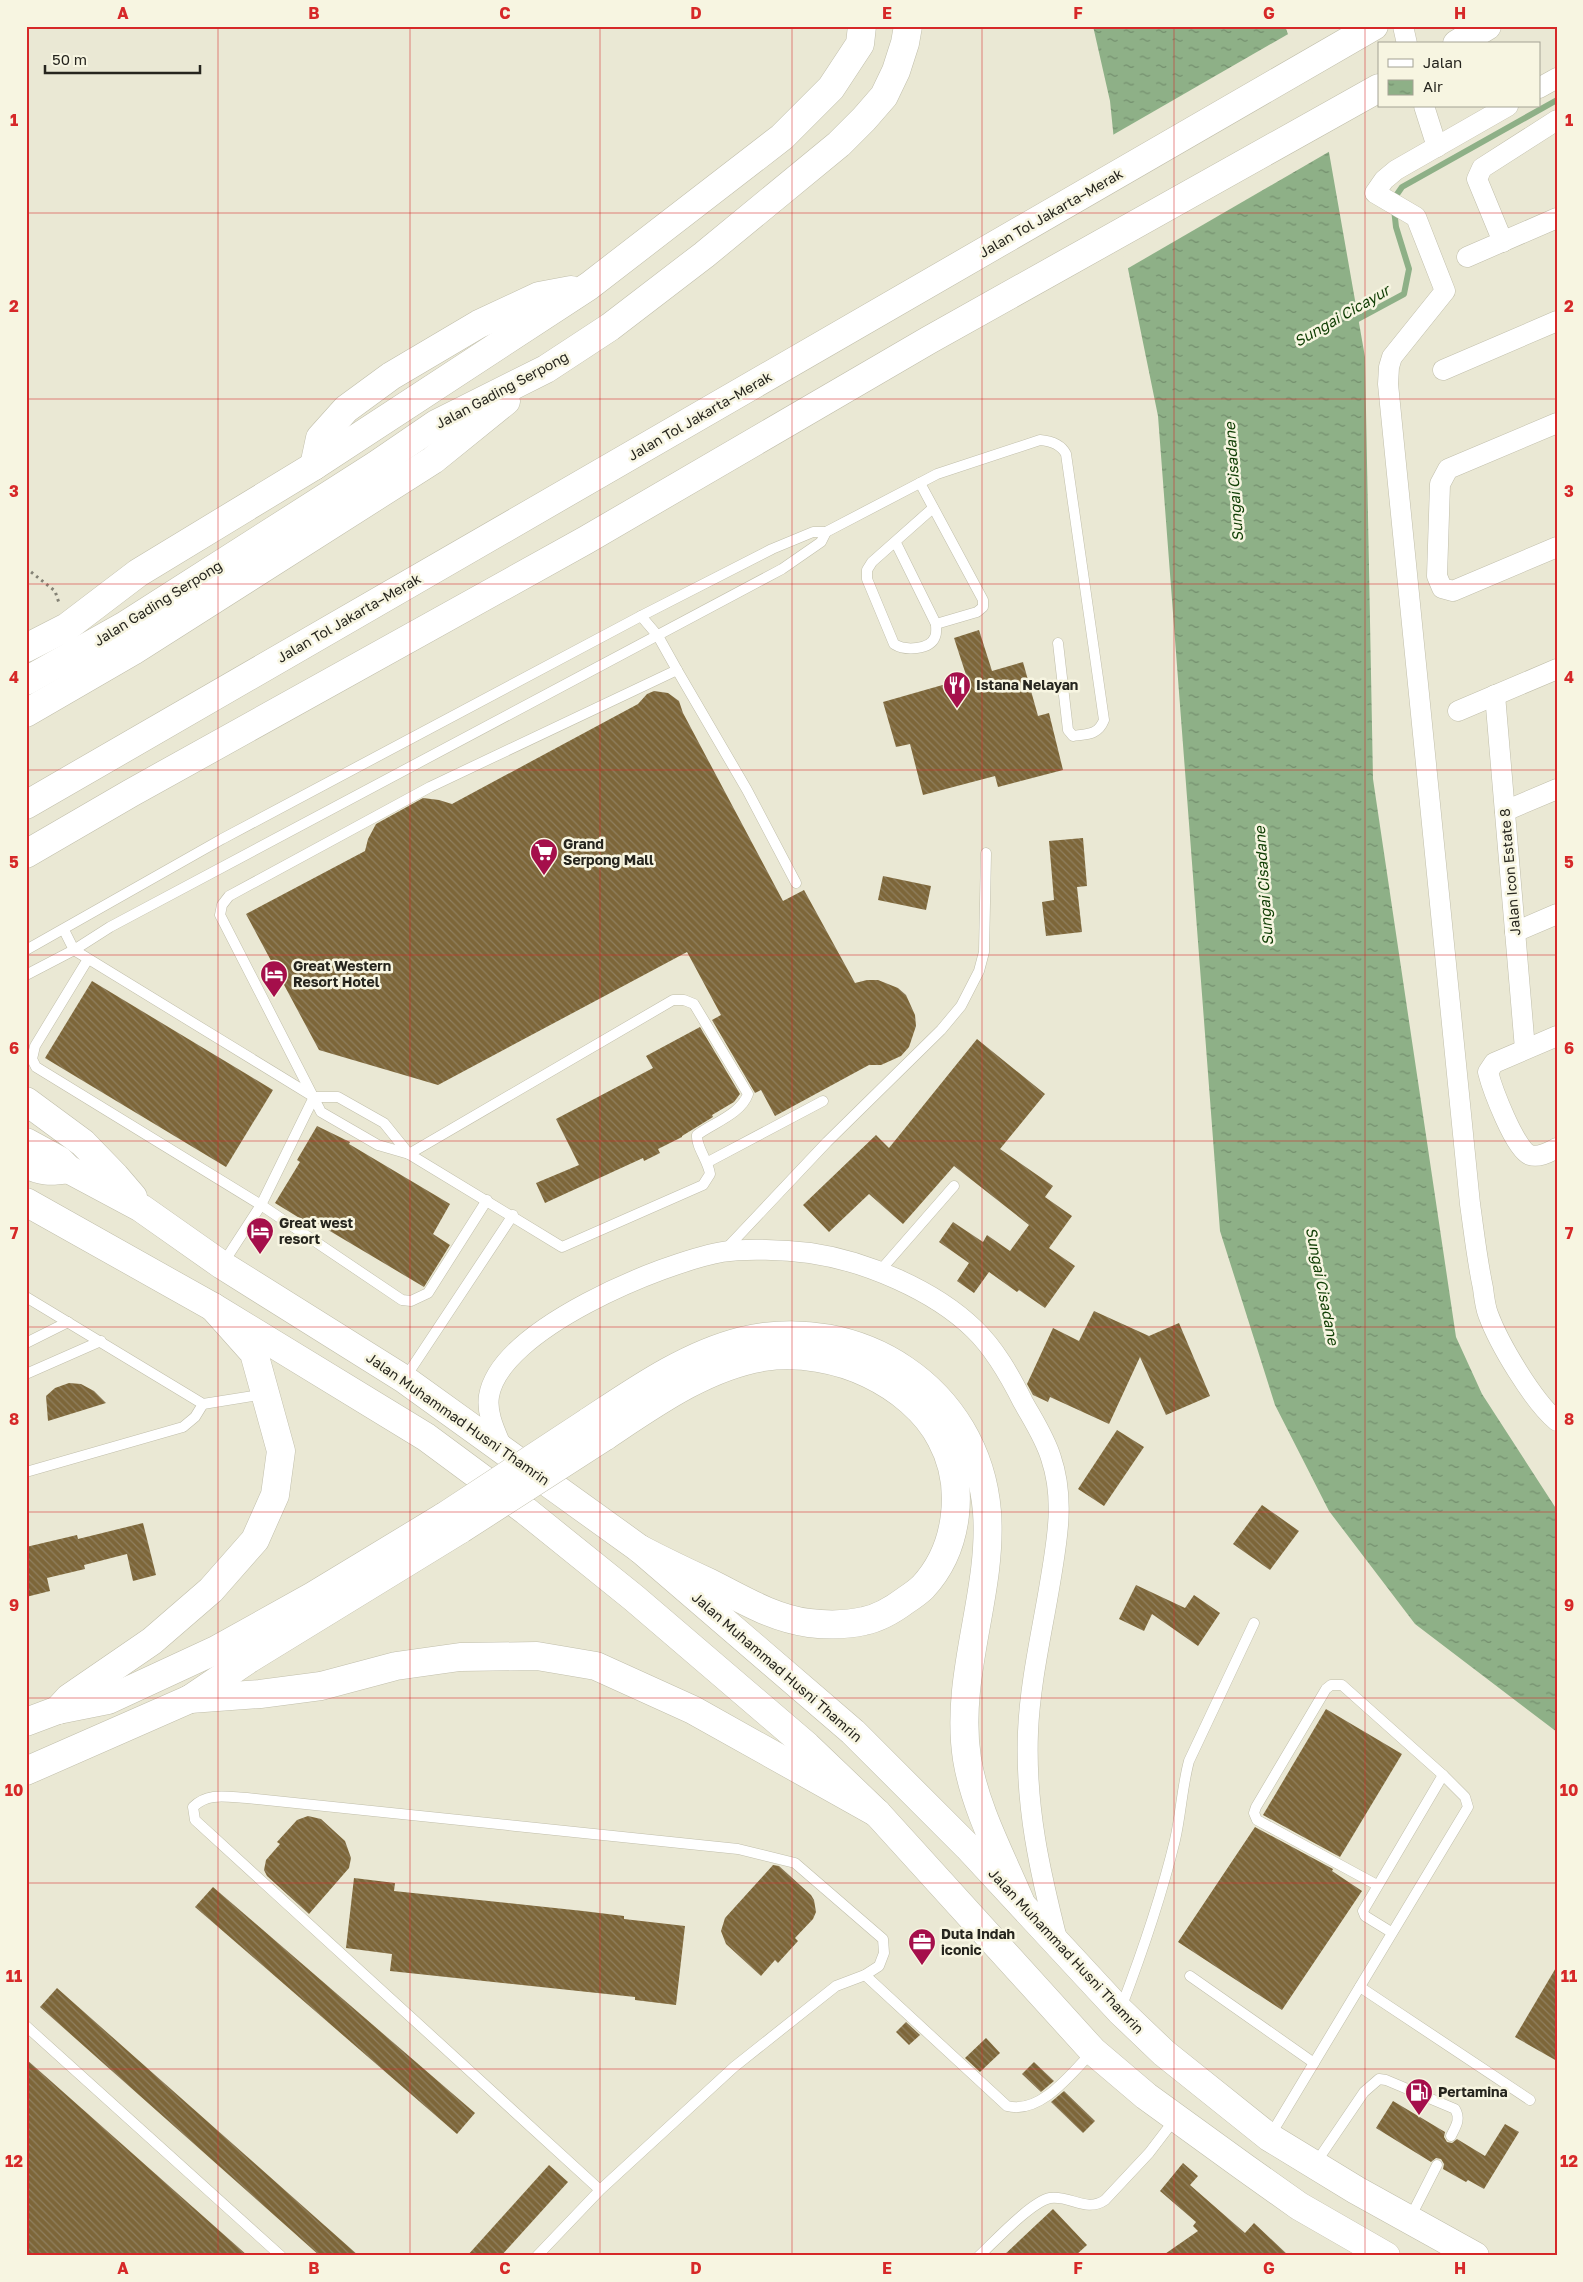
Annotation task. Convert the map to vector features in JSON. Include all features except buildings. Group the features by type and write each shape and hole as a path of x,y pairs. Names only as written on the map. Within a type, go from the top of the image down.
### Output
{"main road":[{"name":"Jalan Gading Serpong","path":"26,648 67,627 138,573 314,466 589,286 782,137 830,88 860,44 862,26"},
{"name":"Jalan Gading Serpong","path":"26,681 124,626 376,466 436,424 546,369 610,327 704,255 845,138 884,96 896,72 908,26"},
{"name":"Jalan Tol Jakarta–Merak","path":"26,805 1374,26"},
{"path":"1460,42 1487,26"},
{"path":"26,854 586,540 930,340 1378,89"},
{"path":"26,713 132,651 433,460 546,369"},
{"path":"26,1101 83,1142 116,1176 141,1208"},
{"name":"Jalan Muhammad Husni Thamrin","path":"26,1142 59,1160 68,1169 141,1208 222,1265 404,1379 640,1549 853,1732 1020,1902 1120,2011 1164,2053 1269,2137 1314,2165 1475,2256"},
{"path":"26,1164 37,1170 50,1172 68,1169"},
{"path":"28,1204 213,1306 426,1437 526,1511 634,1598 844,1780 877,1813 1093,2051 1176,2119 1299,2206 1386,2256"},
{"path":"58,1710 69,1698 152,1641 211,1590 255,1540 275,1495 281,1451 267,1393 254,1353 213,1306"},
{"path":"596,1429 633,1393 711,1351 742,1341 777,1335 812,1336 844,1342 885,1356 914,1375 938,1396 958,1424 974,1455 985,1502 988,1545 968,1675 964,1717 968,1760 978,1801 1020,1902"},
{"path":"26,1771 190,1699 596,1429 716,1372 742,1362 765,1357 794,1356 826,1360 856,1368 880,1380 903,1394 924,1415 941,1439 956,1487 956,1514 950,1540 939,1564 923,1588 894,1609 866,1621 838,1624 808,1623 773,1614 752,1606 640,1549"},
{"path":"26,1722 58,1710 108,1700 216,1650 321,1592 453,1523"},
{"path":"190,1699 260,1694 321,1686 396,1666 460,1657 537,1656 596,1666 693,1710 877,1813"}],"street":[{"path":"1403,26 1407,42"},
{"path":"1540,87 1557,78"},
{"path":"1425,108 1437,147"},
{"path":"1505,108 1396,170 1384,180 1375,193 1416,217 1445,291 1392,357 1389,367 1388,384 1470,1204 1488,1314 1526,1382 1548,1414 1557,1421"},
{"path":"1503,242 1477,179 1482,168 1557,120"},
{"path":"1467,257 1557,218"},
{"path":"1442,370 1557,321"},
{"path":"1557,423 1448,469 1440,484 1437,576 1442,588 1454,591 1557,547"},
{"path":"1458,711 1557,669"},
{"name":"Jalan Icon Estate 8","path":"1495,695 1525,1049"},
{"path":"1505,811 1557,789"},
{"path":"1515,932 1557,914"},
{"path":"1549,1152 1530,1155 1519,1147 1491,1085 1488,1072 1494,1063 1557,1036"},
{"path":"503,1450 488,1409 489,1394 500,1368 510,1356 553,1323 593,1300 645,1276 723,1252 809,1253 851,1262 919,1289 950,1308 976,1330 998,1358 1019,1393 1051,1458 1059,1496 1056,1543 1033,1683 1028,1727 1027,1772 1031,1823 1041,1876 1059,1945"}],"lane":[{"path":"26,950 222,839 640,616 772,549 813,532 826,532 937,474 1040,440 1048,441 1063,448 1066,454 1104,720 1102,726 1094,733 1073,736 1068,730 1058,643"},
{"path":"920,483 983,600 983,607 977,612 936,624"},
{"path":"896,542 936,624 936,635 932,642 913,649 898,647 894,644 867,579 867,570 872,562 933,508"},
{"path":"26,975 74,950 110,927 782,569 821,542 826,532"},
{"path":"640,616 658,636 747,790 796,883"},
{"path":"409,1154 673,1000 684,1000 694,1004 748,1094 746,1102 738,1109 697,1135 697,1142 708,1162 710,1174 703,1185 562,1247 554,1244 513,1216 409,1154 378,1146 321,1112 220,916 222,905 230,896 430,787 676,670"},
{"path":"723,1252 828,1142 941,1030 961,1006 979,971 984,952 986,853"},
{"path":"64,930 74,950 314,1097 338,1097 384,1123 409,1154"},
{"path":"88,959 35,1046 32,1059 36,1067 261,1205 402,1300 421,1298 428,1292 487,1200"},
{"path":"222,1265 261,1205 314,1097"},
{"path":"708,1162 823,1101"},
{"path":"878,1273 954,1186"},
{"path":"404,1379 513,1216"},
{"path":"26,1297 203,1404 267,1393"},
{"path":"26,1343 68,1322"},
{"path":"26,1374 101,1342"},
{"path":"26,1472 183,1427 195,1417 203,1404"},
{"path":"1120,2011 1151,1928 1175,1840 1183,1781 1189,1761 1254,1623"},
{"path":"1269,2137 1468,1807 1465,1797 1443,1775 1342,1685 1331,1685 1326,1689 1256,1806 1254,1813 1257,1820 1377,1885"},
{"path":"1391,1932 1363,1914 1364,1908 1443,1775"},
{"path":"537,2256 600,2190 734,2067 818,1998 836,1986 864,1975 879,1966 884,1953 883,1939 794,1863 738,1849 247,1798 212,1796 200,1800 193,1808 195,1820 600,2190"},
{"path":"864,1975 1007,2106 1016,2108 1026,2106 1054,2092 1093,2051"},
{"path":"1190,1976 1314,2063"},
{"path":"1360,1987 1530,2100"},
{"path":"26,2026 281,2256"},
{"path":"1314,2165 1364,2092 1379,2079 1386,2080 1455,2108 1459,2115 1458,2122 1451,2136"},
{"path":"979,2256 1037,2203 1050,2198 1063,2198 1086,2206 1098,2205 1149,2153 1176,2119"},
{"path":"1410,2219 1437,2165"}],"path":[{"path":"26,568 56,591 67,627"}],"water":[{"name":"Sungai Cisadane","path":"1093,26 1285,26 1327,141 1365,357 1373,779 1456,1337 1482,1394 1557,1510 1557,1732 1415,1624 1329,1511 1275,1405 1220,1231 1158,416 1126,259 1110,101"}],"pier":[{"path":"1290,33 1332,150 1125,270 1111,136"}],"waterway":[{"name":"Sungai Cicayur","path":"1352,322 1404,294 1409,269 1396,227 1393,200 1402,187 1557,100"}],"place":[{"name":"Istana Nelayan","path":"957,709"},
{"name":"Grand Serpong Mall","path":"544,876"},
{"name":"Great Western Resort Hotel","path":"274,998"},
{"name":"Great west resort","path":"260,1255"},
{"name":"Duta Indah iconic","path":"922,1966"},
{"name":"Pertamina","path":"1419,2116"}]}
